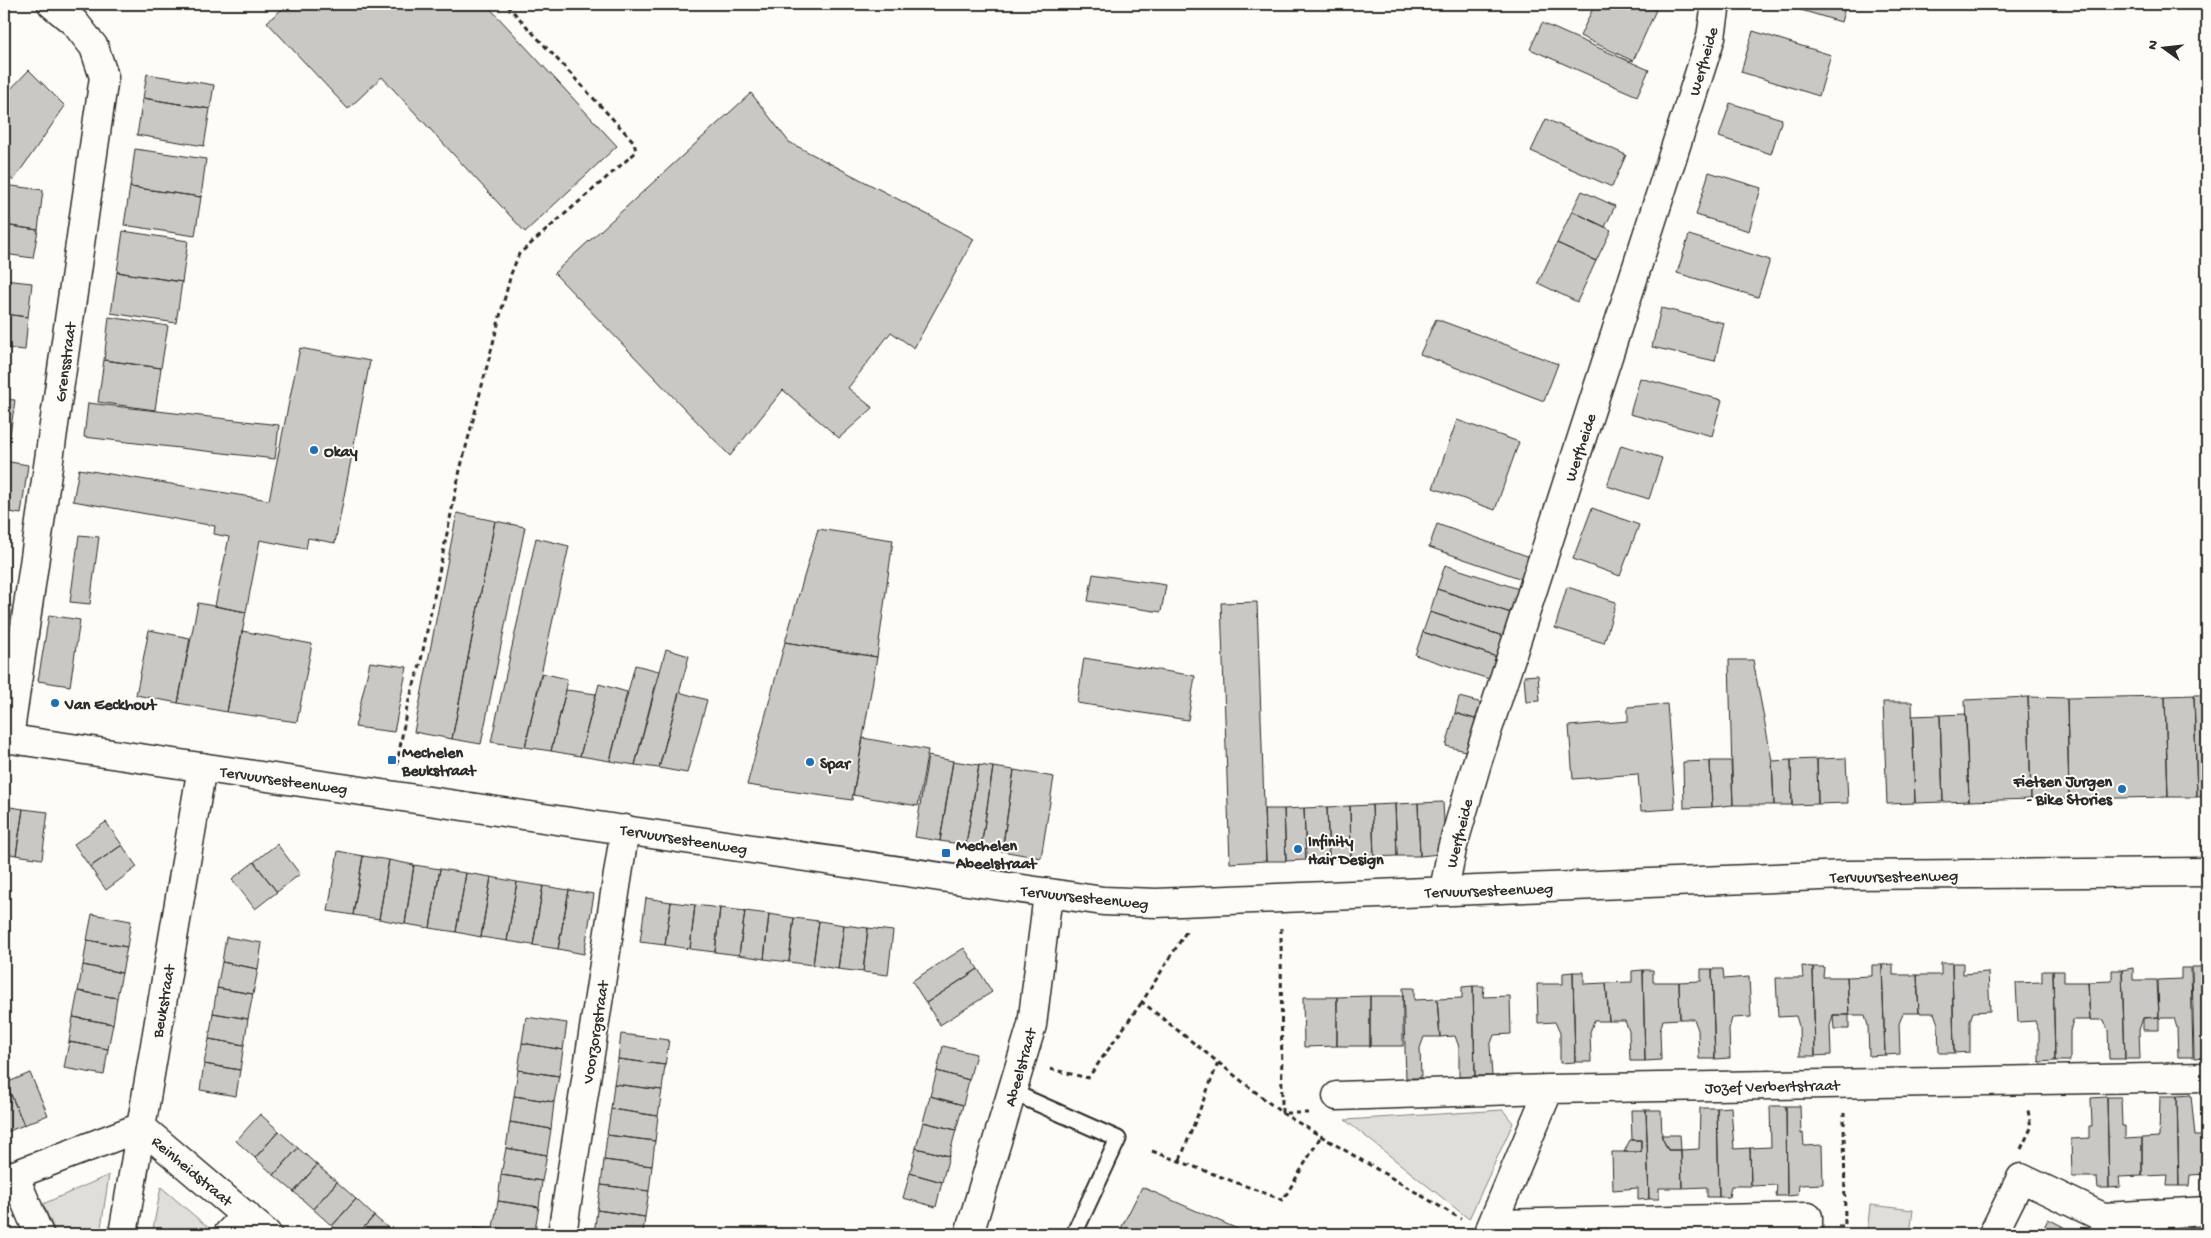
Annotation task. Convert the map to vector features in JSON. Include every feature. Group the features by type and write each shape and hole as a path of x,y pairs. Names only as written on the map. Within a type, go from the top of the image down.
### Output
{"street":[{"name":"Grensstraat","path":"6,738 104,77 94,47 75,24 52,4"},
{"name":"Werfheide","path":"1444,890 1452,849 1476,766 1711,37 1716,4"},
{"name":"Tervuursesteenweg","path":"6,738 1103,901 1187,902 1846,875 2207,872"},
{"name":"Beukstraat","path":"123,1234 202,767"},
{"name":"Voorzorgstraat","path":"562,1234 625,829"},
{"name":"Abeelstraat","path":"969,1234 1032,1024 1048,894"},
{"name":"Jozef Verbertstraat","path":"1337,1096 1549,1089 2207,1077"},
{"path":"1549,1089 1491,1229 1808,1218 1808,1231"},
{"path":"39,1234 9,1177 141,1127"},
{"name":"Reinheidstraat","path":"141,1127 237,1225 267,1234"},
{"path":"1993,1234 2021,1178 2138,1234"},
{"path":"2100,1217 2207,1211"}],"lane":[{"path":"1012,1092 1118,1138 1074,1234"}],"path":[{"path":"392,795 407,707 420,665 460,470 511,274 519,254 636,152 634,142 506,4"},
{"path":"1281,898 1282,1113"},
{"path":"1021,1062 1088,1078 1142,1002 1188,928 1187,902"},
{"path":"1142,1002 1282,1113 1462,1220"},
{"path":"1180,1160 1218,1063"},
{"path":"2021,1080 2031,1128 2017,1157 2021,1178"},
{"path":"1808,1231 1845,1226 1844,1083"},
{"path":"1282,1113 1318,1113 1337,1096"},
{"path":"1152,1151 1283,1200 1321,1136"}],"shaded area":[{"path":"1503,1110 1513,1123 1469,1219 1345,1120"},
{"path":"109,1175 100,1234 56,1234 43,1204"},
{"path":"161,1187 210,1229 206,1234 152,1234"},
{"path":"1870,1205 1913,1210 1910,1234 1867,1234"}],"building":[{"path":"288,4 486,4 617,146 525,232 382,77 348,109 267,22"},
{"path":"1595,4 1642,4 1656,10 1633,61 1580,36"},
{"path":"1781,4 1846,4 1841,22"},
{"path":"1542,23 1649,70 1637,96 1530,49"},
{"path":"1753,31 1831,55 1819,96 1741,72"},
{"path":"29,70 65,106 13,181 4,170 4,96"},
{"path":"147,74 214,85 210,109 143,98"},
{"path":"751,93 789,142 974,239 914,348 891,332 848,388 873,408 839,438 783,390 730,456 554,273"},
{"path":"143,98 210,109 204,146 137,135"},
{"path":"1730,103 1782,119 1771,154 1719,137"},
{"path":"1546,119 1626,155 1612,187 1531,151"},
{"path":"135,149 206,159 201,197 130,187"},
{"path":"1709,172 1761,188 1749,231 1696,215"},
{"path":"4,185 43,190 38,230 4,225"},
{"path":"130,187 201,197 195,236 124,225"},
{"path":"1582,191 1615,206 1605,227 1572,211"},
{"path":"1572,211 1611,230 1596,261 1557,243"},
{"path":"4,225 38,230 33,258 4,254"},
{"path":"123,231 188,241 182,282 117,272"},
{"path":"1689,235 1770,260 1758,297 1677,273"},
{"path":"1557,243 1596,261 1577,302 1538,283"},
{"path":"117,272 182,282 176,323 111,313"},
{"path":"4,280 32,283 28,317 4,314"},
{"path":"1661,308 1724,323 1715,361 1652,347"},
{"path":"4,314 28,317 25,350 4,348"},
{"path":"109,317 168,326 161,368 104,360"},
{"path":"1436,319 1558,364 1544,401 1420,354"},
{"path":"300,348 370,361 335,543 308,538 306,549 260,540 246,612 215,606 229,537 214,534 215,526 73,501 79,469 269,500"},
{"path":"104,360 161,368 155,410 98,402"},
{"path":"1640,378 1722,400 1712,436 1630,414"},
{"path":"4,399 15,400 8,449 4,449"},
{"path":"88,403 279,425 275,459 84,437"},
{"path":"1457,420 1519,442 1495,510 1433,488"},
{"path":"1621,445 1662,458 1649,499 1607,486"},
{"path":"4,461 28,465 21,514 4,511"},
{"path":"1592,508 1639,525 1620,576 1573,559"},
{"path":"457,513 495,521 452,739 414,732"},
{"path":"495,521 525,527 481,744 452,739"},
{"path":"1437,524 1530,557 1522,579 1429,547"},
{"path":"818,529 893,540 877,657 785,642"},
{"path":"79,535 99,537 90,604 70,602"},
{"path":"536,538 569,546 525,747 491,742"},
{"path":"1445,565 1522,590 1514,614 1437,589"},
{"path":"1093,574 1166,585 1161,612 1088,601"},
{"path":"1567,587 1616,602 1604,643 1555,628"},
{"path":"1437,589 1514,614 1506,637 1430,612"},
{"path":"1257,602 1266,861 1230,863 1221,603"},
{"path":"198,603 246,612 227,712 178,703"},
{"path":"1430,612 1506,637 1500,658 1423,632"},
{"path":"49,615 80,620 70,686 38,681"},
{"path":"149,630 190,638 178,703 136,695"},
{"path":"242,631 312,644 297,722 227,712"},
{"path":"1423,632 1500,658 1492,680 1415,655"},
{"path":"785,642 877,657 852,800 747,785"},
{"path":"666,649 689,656 659,768 635,765"},
{"path":"1084,658 1195,676 1188,720 1077,703"},
{"path":"1729,660 1753,660 1772,761 1774,805 1733,805"},
{"path":"370,662 407,667 394,732 355,727"},
{"path":"635,665 659,671 635,765 610,761"},
{"path":"542,673 567,679 551,751 525,747"},
{"path":"1538,675 1540,701 1526,702 1524,676"},
{"path":"599,684 627,692 610,761 580,756"},
{"path":"566,690 596,694 580,756 551,751"},
{"path":"679,692 707,700 687,773 659,768"},
{"path":"2194,695 2197,797 2168,797 2165,696"},
{"path":"2194,695 2207,695 2207,796 2197,797"},
{"path":"2165,696 2168,797 2069,799 2067,698"},
{"path":"1459,697 1482,703 1478,720 1455,713"},
{"path":"2028,697 2031,799 1969,801 1965,700"},
{"path":"2028,697 2067,698 2069,799 2031,799"},
{"path":"1883,702 1912,702 1915,803 1887,804"},
{"path":"1667,704 1675,809 1641,811 1638,774 1573,779 1569,726 1628,721 1628,707"},
{"path":"1455,713 1478,720 1469,752 1446,746"},
{"path":"1966,714 1969,801 1943,802 1940,715"},
{"path":"1940,715 1943,802 1915,803 1912,716"},
{"path":"863,738 928,750 918,806 853,795"},
{"path":"928,756 953,761 940,841 915,837"},
{"path":"1846,758 1848,803 1818,804 1817,759"},
{"path":"1817,759 1818,804 1792,805 1791,760"},
{"path":"1791,760 1792,805 1774,805 1772,761"},
{"path":"953,761 979,765 966,845 940,841"},
{"path":"1710,761 1712,807 1684,808 1683,762"},
{"path":"1710,761 1731,761 1733,805 1712,807"},
{"path":"979,765 993,767 981,848 966,845"},
{"path":"993,767 1014,770 1002,851 981,848"},
{"path":"1014,770 1054,777 1041,858 1002,851"},
{"path":"1443,802 1445,842 1439,854 1420,856 1418,803"},
{"path":"1418,803 1420,856 1397,856 1395,804"},
{"path":"1395,804 1397,856 1374,857 1372,805"},
{"path":"1372,805 1374,857 1351,858 1350,806"},
{"path":"4,806 23,809 16,855 4,853"},
{"path":"1350,806 1351,858 1329,859 1327,807"},
{"path":"1327,807 1329,859 1306,860 1304,808"},
{"path":"1304,808 1306,860 1286,861 1284,809"},
{"path":"23,809 48,812 42,859 16,855"},
{"path":"1264,809 1284,809 1286,861 1266,861"},
{"path":"106,822 122,845 90,867 74,844"},
{"path":"277,844 300,874 277,892 254,862"},
{"path":"122,845 137,867 106,890 90,867"},
{"path":"338,851 363,856 353,915 328,911"},
{"path":"363,856 389,860 379,919 353,915"},
{"path":"389,860 414,865 405,924 379,919"},
{"path":"254,862 277,892 255,909 232,879"},
{"path":"414,865 440,869 430,928 405,924"},
{"path":"440,869 466,873 456,932 430,928"},
{"path":"466,873 491,877 481,937 456,932"},
{"path":"491,877 517,882 507,941 481,937"},
{"path":"517,882 543,886 533,945 507,941"},
{"path":"543,886 569,890 558,949 533,945"},
{"path":"569,890 594,894 584,954 558,949"},
{"path":"646,898 671,902 665,945 640,942"},
{"path":"671,902 695,905 690,949 665,945"},
{"path":"695,905 720,908 715,952 690,949"},
{"path":"720,908 745,911 739,955 715,952"},
{"path":"745,911 769,914 764,959 739,955"},
{"path":"92,914 131,921 127,947 87,940"},
{"path":"769,914 794,918 789,962 764,959"},
{"path":"794,918 819,921 813,965 789,962"},
{"path":"819,921 844,925 838,969 813,965"},
{"path":"844,925 868,928 863,972 838,969"},
{"path":"868,928 893,931 888,975 863,972"},
{"path":"226,937 262,943 258,969 222,962"},
{"path":"87,940 127,947 122,973 83,965"},
{"path":"964,948 978,969 926,1003 912,981"},
{"path":"222,962 258,969 253,994 217,988"},
{"path":"1941,963 1952,963 1954,1053 1939,1053 1938,1024 1934,1013 1919,1013 1917,975 1941,975"},
{"path":"1952,963 1963,963 1963,974 1988,972 1990,1011 1973,1012 1970,1021 1970,1052 1954,1053"},
{"path":"1893,964 1893,975 1917,975 1919,1013 1903,1013 1899,1024 1900,1054 1885,1055 1882,965"},
{"path":"83,965 122,973 117,998 78,991"},
{"path":"1872,965 1882,965 1885,1055 1869,1056 1868,1026 1865,1015 1849,1015 1847,977 1872,976"},
{"path":"1802,966 1813,967 1815,1056 1800,1056 1799,1026 1796,1016 1778,1017 1776,978 1803,978"},
{"path":"1813,967 1824,967 1823,977 1847,977 1849,1015 1833,1015 1830,1026 1831,1055 1815,1056"},
{"path":"2192,967 2202,967 2203,979 2207,979 2207,1057 2194,1058"},
{"path":"2133,968 2133,980 2157,980 2159,1017 2143,1018 2139,1030 2140,1059 2125,1059 2122,970"},
{"path":"2181,968 2191,968 2193,1057 2178,1057 2177,1028 2174,1018 2159,1018 2158,980 2181,979"},
{"path":"978,969 992,992 940,1025 926,1003"},
{"path":"1701,969 1712,969 1715,1059 1699,1059 1698,1030 1694,1019 1680,1019 1679,982 1701,981"},
{"path":"1712,969 1723,969 1724,979 1749,977 1751,1017 1732,1018 1729,1029 1730,1058 1715,1059"},
{"path":"1643,970 1645,1061 1630,1061 1629,1031 1625,1021 1609,1021 1606,983 1632,982 1632,971"},
{"path":"1643,970 1653,970 1653,982 1679,982 1680,1019 1663,1020 1660,1031 1661,1060 1645,1061"},
{"path":"2112,970 2122,970 2125,1059 2109,1059 2108,1030 2104,1020 2090,1020 2088,982 2112,981"},
{"path":"2042,971 2053,971 2055,1061 2039,1062 2039,1032 2035,1021 2018,1022 2016,983 2042,982"},
{"path":"2053,971 2064,971 2064,982 2088,982 2090,1020 2073,1020 2070,1031 2070,1061 2055,1061"},
{"path":"1573,972 1575,1062 1560,1063 1560,1033 1555,1022 1538,1023 1537,984 1563,984 1563,973"},
{"path":"1573,972 1584,972 1584,984 1606,983 1609,1021 1594,1021 1590,1032 1591,1062 1575,1062"},
{"path":"1473,986 1484,986 1483,997 1510,996 1511,1034 1494,1035 1490,1046 1492,1076 1475,1076"},
{"path":"1473,986 1475,1076 1459,1077 1459,1047 1455,1036 1440,1037 1437,999 1462,998 1462,987"},
{"path":"217,988 253,994 248,1019 213,1013"},
{"path":"1403,988 1414,988 1414,1000 1437,999 1440,1037 1424,1037 1420,1048 1421,1078 1406,1078"},
{"path":"78,991 117,998 113,1024 73,1017"},
{"path":"1370,996 1370,1046 1337,1046 1337,997"},
{"path":"1370,996 1403,996 1403,1046 1370,1046"},
{"path":"1303,997 1337,997 1337,1046 1304,1047"},
{"path":"213,1013 248,1019 244,1045 209,1039"},
{"path":"1833,1015 1849,1015 1849,1029 1834,1029"},
{"path":"73,1017 113,1024 108,1049 69,1042"},
{"path":"526,1017 567,1023 563,1050 522,1043"},
{"path":"2159,1017 2159,1030 2143,1030 2143,1018"},
{"path":"621,1034 669,1040 665,1065 618,1059"},
{"path":"209,1039 244,1045 240,1070 204,1064"},
{"path":"69,1042 108,1049 104,1075 64,1068"},
{"path":"522,1043 563,1050 559,1076 518,1070"},
{"path":"943,1046 976,1054 969,1080 937,1071"},
{"path":"618,1059 665,1065 662,1090 614,1084"},
{"path":"204,1064 240,1070 236,1096 200,1090"},
{"path":"518,1070 559,1076 554,1102 514,1096"},
{"path":"937,1071 969,1080 963,1105 930,1096"},
{"path":"30,1073 48,1115 24,1125 6,1083"},
{"path":"6,1083 24,1125 4,1133 4,1084"},
{"path":"614,1084 662,1090 658,1116 611,1109"},
{"path":"2191,1095 2195,1136 2207,1136 2207,1174 2190,1175 2189,1186 2179,1186 2177,1096"},
{"path":"514,1096 554,1102 551,1129 510,1122"},
{"path":"930,1096 963,1105 956,1130 923,1122"},
{"path":"2160,1096 2177,1096 2179,1186 2167,1186 2168,1175 2142,1176 2142,1138 2159,1137"},
{"path":"2107,1097 2121,1097 2122,1126 2125,1126 2125,1139 2142,1138 2142,1176 2119,1177 2120,1187 2109,1188"},
{"path":"2107,1097 2109,1188 2098,1188 2097,1177 2072,1177 2071,1139 2089,1138 2089,1126 2092,1126 2091,1098"},
{"path":"1770,1106 1786,1106 1787,1196 1776,1196 1777,1185 1751,1186 1750,1148 1771,1147"},
{"path":"1786,1106 1800,1106 1801,1134 1803,1133 1804,1146 1822,1145 1823,1184 1799,1185 1798,1195 1787,1196"},
{"path":"1731,1107 1734,1149 1750,1148 1751,1186 1731,1186 1729,1197 1719,1197 1717,1108"},
{"path":"1700,1108 1717,1108 1719,1197 1707,1197 1707,1187 1682,1188 1681,1150 1699,1149"},
{"path":"611,1109 658,1116 655,1141 607,1135"},
{"path":"1631,1110 1646,1110 1649,1199 1638,1200 1638,1188 1613,1190 1612,1152 1641,1152 1641,1140 1632,1140"},
{"path":"1646,1110 1661,1110 1662,1138 1668,1150 1681,1150 1682,1188 1659,1188 1659,1199 1649,1199"},
{"path":"260,1114 279,1131 255,1158 236,1141"},
{"path":"510,1122 551,1129 547,1155 506,1148"},
{"path":"923,1122 956,1130 949,1156 916,1148"},
{"path":"279,1131 298,1148 274,1175 255,1158"},
{"path":"607,1135 655,1141 652,1166 604,1160"},
{"path":"1661,1135 1680,1135 1681,1150 1668,1150"},
{"path":"1630,1140 1641,1140 1641,1152 1624,1152"},
{"path":"298,1148 317,1165 294,1192 274,1175"},
{"path":"506,1148 547,1155 542,1181 501,1175"},
{"path":"916,1148 949,1156 942,1182 910,1173"},
{"path":"604,1160 652,1166 649,1191 601,1185"},
{"path":"317,1165 337,1182 313,1209 294,1192"},
{"path":"910,1173 942,1182 936,1207 903,1198"},
{"path":"501,1175 542,1181 539,1207 498,1201"},
{"path":"337,1182 356,1199 332,1226 313,1209"},
{"path":"601,1185 649,1191 645,1217 597,1210"},
{"path":"1142,1187 1249,1234 1118,1234"},
{"path":"356,1199 374,1216 358,1234 342,1234 332,1226"},
{"path":"498,1201 539,1207 534,1234 493,1227"},
{"path":"597,1210 645,1217 643,1234 594,1234"},
{"path":"374,1216 394,1233 358,1234"},
{"path":"2048,1219 2062,1226 2058,1234 2041,1234"},
{"path":"2062,1226 2076,1233 2076,1234 2058,1234"},
{"path":"474,1228 527,1234 473,1234"}],"place":[{"name":"Okay","path":"314,450"},
{"name":"Van Eeckhout","path":"55,703"},
{"name":"Mechelen Beukstraat","path":"392,760"},
{"name":"Spar","path":"810,762"},
{"name":"Fietsen Jurgen - Bike Stories","path":"2122,789"},
{"name":"Infinity Hair Design","path":"1298,849"},
{"name":"Mechelen Abeelstraat","path":"946,853"}]}
